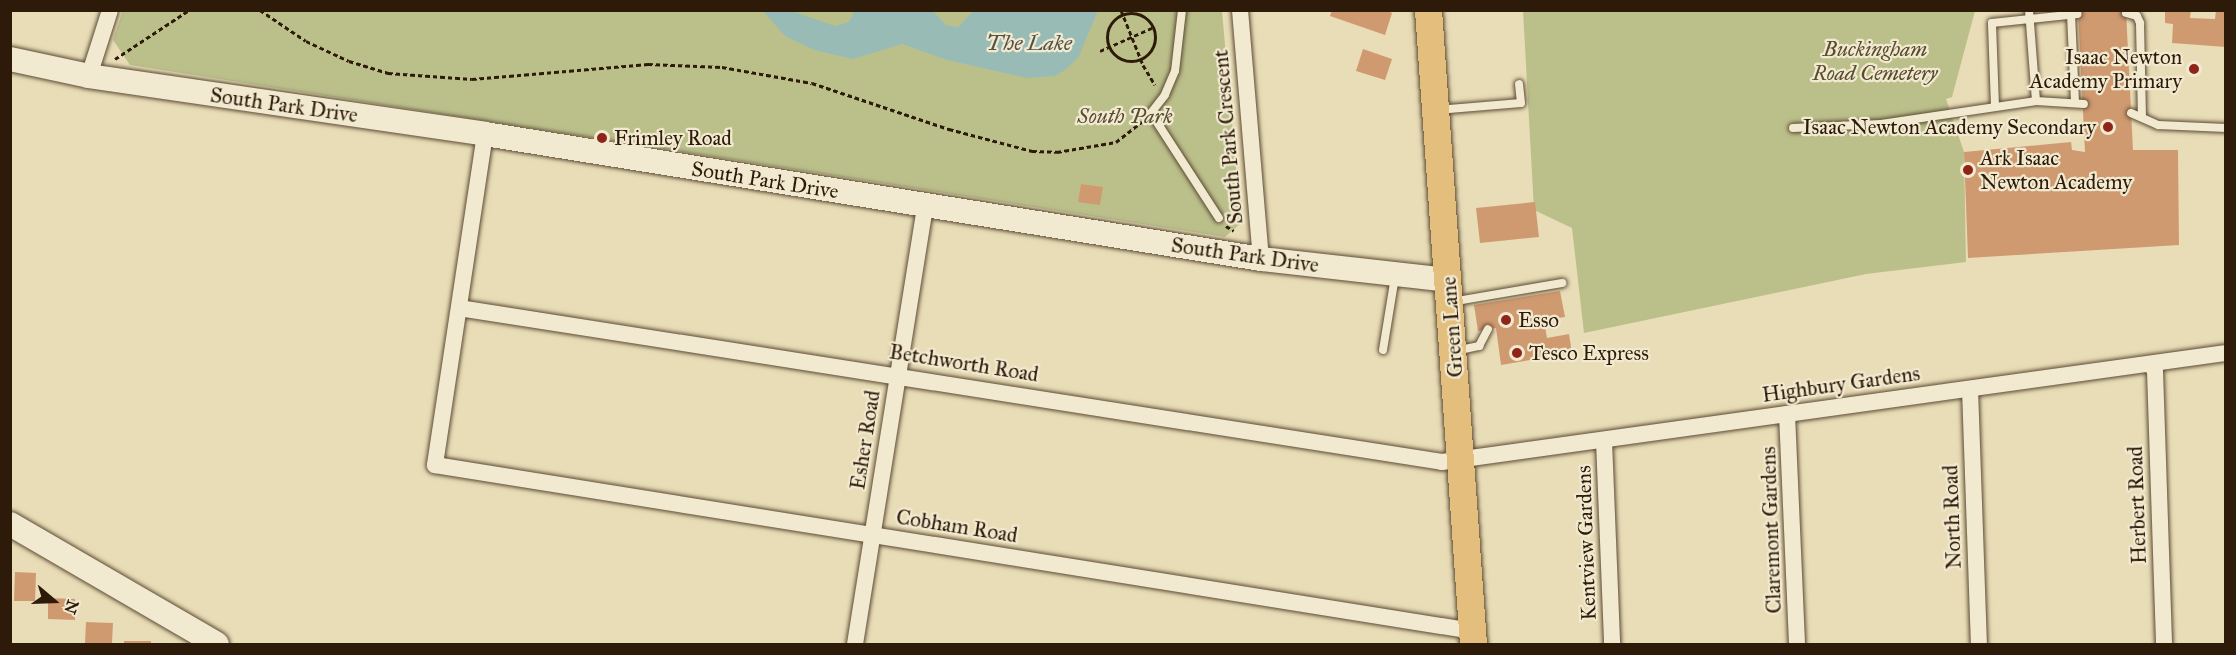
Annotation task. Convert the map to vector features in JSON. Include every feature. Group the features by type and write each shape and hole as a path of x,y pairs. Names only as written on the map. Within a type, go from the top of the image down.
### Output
{"main road":[{"name":"Green Lane","path":"1428,10 1450,291 1473,638"}],"street":[{"path":"88,76 110,10"},
{"name":"South Park Crescent","path":"1240,10 1261,259"},
{"name":"South Park Drive","path":"12,63 485,134 925,207 1261,259 1395,274 1450,291"},
{"path":"459,308 485,134"},
{"name":"Esher Road","path":"855,645 925,207"},
{"name":"Betchworth Road","path":"459,308 899,375 1442,462 1462,461"},
{"name":"Cobham Road","path":"459,308 435,465 872,535 1473,638"},
{"name":"Highbury Gardens","path":"1462,461 2151,365 2226,352"},
{"name":"Herbert Road","path":"2151,365 2155,371 2164,645"},
{"name":"North Road","path":"1970,389 1979,645"},
{"name":"Claremont Gardens","path":"1787,414 1797,645"},
{"name":"Kentview Gardens","path":"1604,441 1612,645"},
{"path":"10,524 217,645"}],"lane":[{"path":"1182,10 1175,71 1165,95 1151,113 1219,218"},
{"path":"2126,13 2132,13 2140,23 2142,117"},
{"path":"2029,14 2036,101"},
{"path":"1793,128 1881,124 2036,101 2080,103 2075,14 2029,14 1997,20 1990,27 1995,106"},
{"path":"1437,111 1521,103 1520,84"},
{"path":"2131,113 2158,125 2226,128"},
{"path":"1383,350 1395,274"},
{"path":"1450,291 1483,300 1562,283"},
{"path":"1454,352 1479,346 1488,329"}],"path":[{"path":"88,76 189,10"},
{"path":"260,10 306,41 349,62 388,73 472,79 648,64 722,67 812,83 949,129 1032,151 1057,152 1116,142 1151,113"},
{"path":"1122,12 1140,59 1165,95"},
{"path":"1122,12 1144,15 1154,27 1154,47 1140,59 1122,59 1109,46 1107,31 1122,12"},
{"path":"1100,51 1154,27"}],"green space":[{"name":"South Park","path":"123,10 1222,11 1241,223 1225,237 130,65 113,40"},
{"name":"Buckingham Road Cemetery","path":"1523,11 1975,11 1952,97 1946,99 1964,152 1966,262 1866,274 1584,333 1572,228 1534,210"}],"water":[{"name":"The Lake","path":"763,11 792,11 835,26 849,22 854,11 933,11 946,25 958,27 973,11 1098,11 1078,58 1055,76 1027,78 947,60 902,44 853,59 814,50 785,36"}],"building":[{"path":"1332,10 1385,10 1392,13 1385,35 1330,16"},
{"name":"Isaac Newton Academy Secondary","path":"2078,10 2126,10 2133,150 2178,150 2179,245 1968,258 1964,152 2071,142 2072,150 2085,152"},
{"path":"2165,10 2191,10 2190,18 2215,19 2216,10 2226,10 2226,47 2172,43 2173,24 2165,23"},
{"path":"1363,49 1392,59 1385,80 1356,71"},
{"path":"1081,184 1103,187 1100,205 1078,202"},
{"path":"1535,202 1539,237 1480,243 1476,208"},
{"path":"1560,291 1565,317 1544,320 1547,338 1569,334 1572,353 1501,365 1496,328 1478,331 1474,305"},
{"path":"15,572 36,573 35,601 14,601"},
{"path":"48,598 75,599 75,620 48,619"},
{"path":"86,622 113,623 112,643 85,643"},
{"path":"124,641 151,641 151,644 124,644"}],"place":[{"name":"Isaac Newton Academy Primary","path":"2194,69"},
{"name":"Isaac Newton Academy Secondary","path":"2108,127"},
{"name":"Frimley Road","path":"602,138"},
{"name":"Ark Isaac Newton Academy","path":"1968,170"},
{"name":"Esso","path":"1506,320"},
{"name":"Tesco Express","path":"1517,353"}]}
